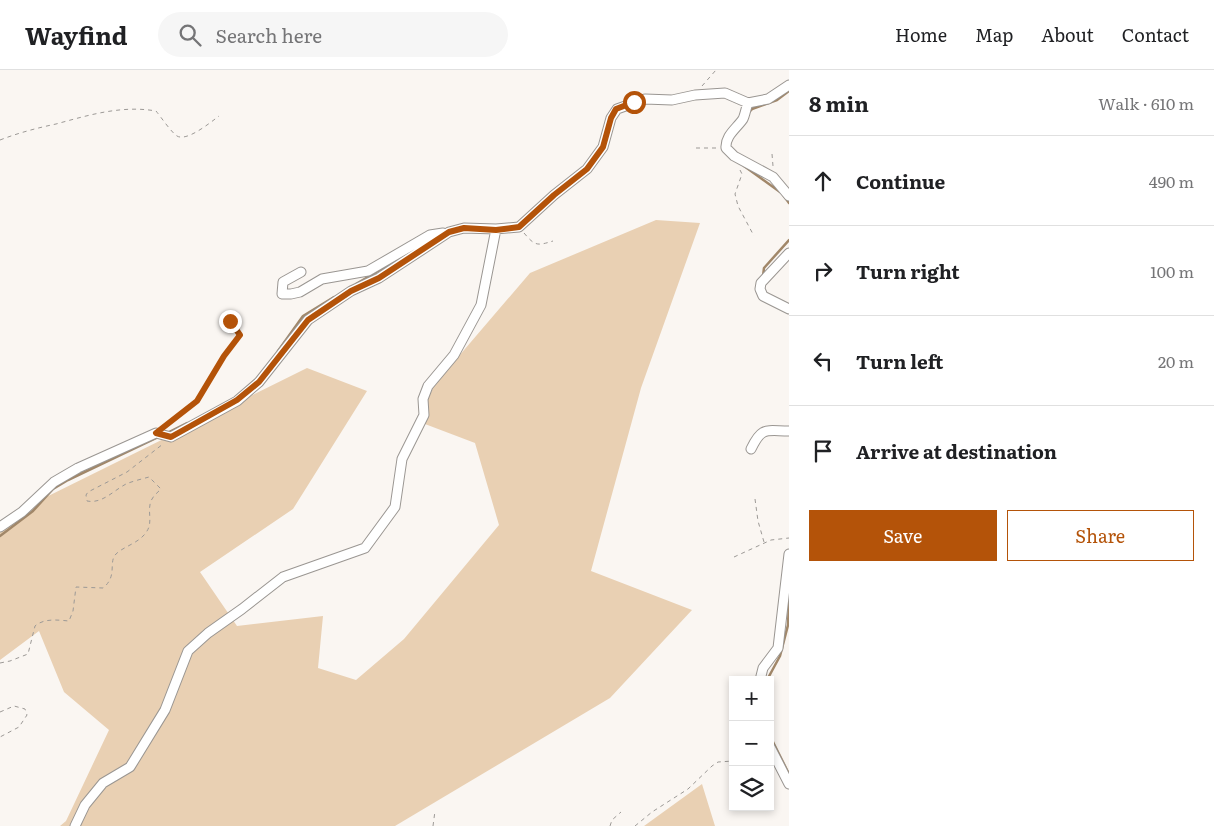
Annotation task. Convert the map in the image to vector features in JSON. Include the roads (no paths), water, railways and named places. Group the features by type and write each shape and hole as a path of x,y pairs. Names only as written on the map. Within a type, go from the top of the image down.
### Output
{"lane":[{"path":"300,272 283,282 282,294 300,292 322,279 368,271 430,235 464,228 496,230 519,227 554,195 587,169 603,147 611,118 616,109 645,99 672,100 695,95 725,93 748,103 768,99 789,85"},
{"path":"748,103 744,118 725,143 726,148 734,156 773,177 789,196"},
{"path":"75,826 85,805 103,784 130,767 165,710 188,651 208,633 242,610 283,577 365,548 395,507 402,459 424,415 423,399 428,386 454,355 481,305 496,230"},
{"path":"0,527 22,512 54,482 78,468 156,433 171,437 237,400 259,382 308,320 351,291 379,278 449,232"},
{"path":"789,253 761,283 760,287 763,296 789,309"},
{"path":"751,449 758,434 765,431 789,431"},
{"path":"761,676 764,668 778,648 789,554"},
{"path":"774,755 789,784"}],"waterway":[{"path":"748,113 752,109 777,100 789,91"},
{"path":"744,166 780,192"},
{"path":"784,196 789,203"},
{"path":"763,276 764,268 789,240"},
{"path":"356,284 412,251"},
{"path":"278,351 303,316 334,297"},
{"path":"167,433 187,423"},
{"path":"0,536 33,511 53,489 158,437"},
{"path":"769,676 780,656 788,625 789,601"},
{"path":"774,744 789,774"}]}
